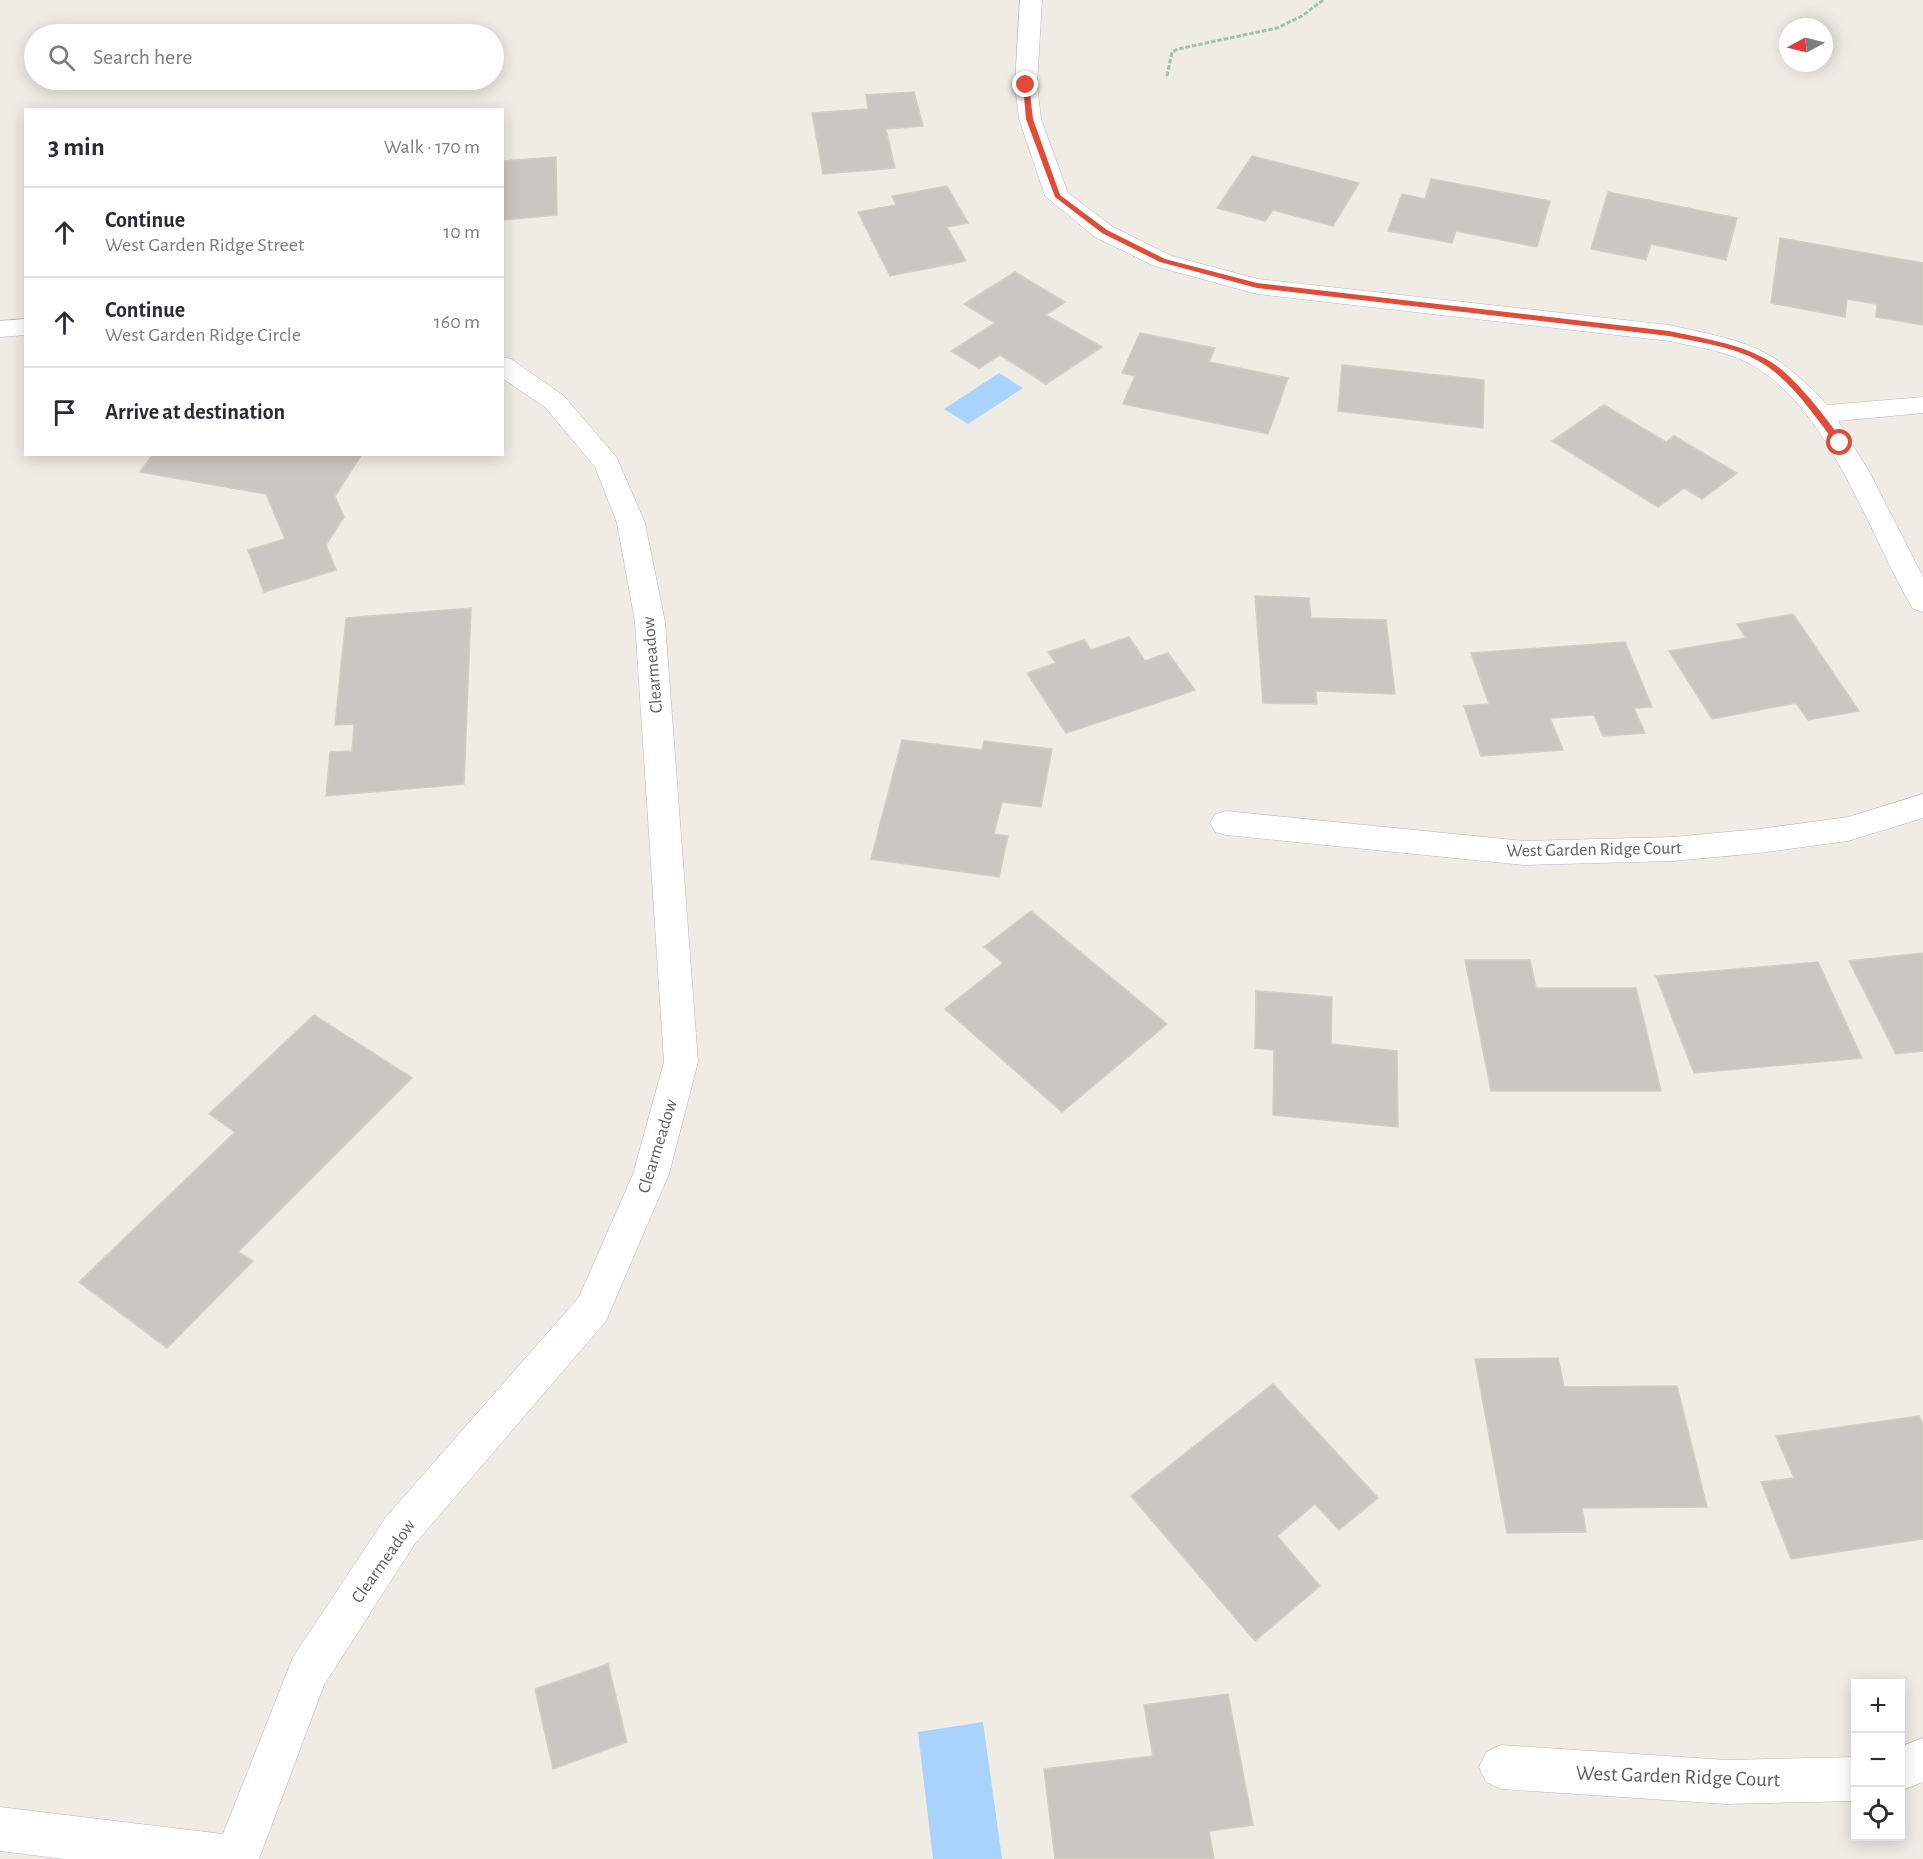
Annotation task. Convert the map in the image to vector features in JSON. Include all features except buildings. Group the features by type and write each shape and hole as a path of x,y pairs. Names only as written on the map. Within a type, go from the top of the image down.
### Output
{"street":[{"path":"1031,0 1026,85 1030,119 1057,196 1104,232 1163,261 1257,286 1669,333 1720,344 1765,361 1802,394 1840,443 1906,575 1923,602"},
{"path":"0,329 24,327"},
{"name":"Clearmeadow","path":"237,1858 308,1672 400,1531 593,1309 651,1174 681,1062 650,622 631,523 607,464 555,402 504,366"},
{"path":"1818,414 1923,405"},
{"name":"West Garden Ridge Court","path":"1226,823 1524,853 1673,849 1759,841 1848,829 1923,806"},
{"path":"1905,1767 1923,1760"},
{"name":"West Garden Ridge Court","path":"1501,1767 1726,1782 1851,1779"},
{"path":"0,1829 237,1858"}],"path":[{"path":"1167,76 1172,52 1184,45 1241,38 1267,30 1294,21 1323,0"}],"water":[{"path":"999,373 1023,388 968,424 944,409"},
{"path":"983,1722 1002,1859 933,1859 918,1732"}],"route":[{"path":"1026,85 1030,119 1057,196 1104,232 1163,261 1257,286 1669,333 1720,344 1765,361 1802,394 1840,443"}]}
